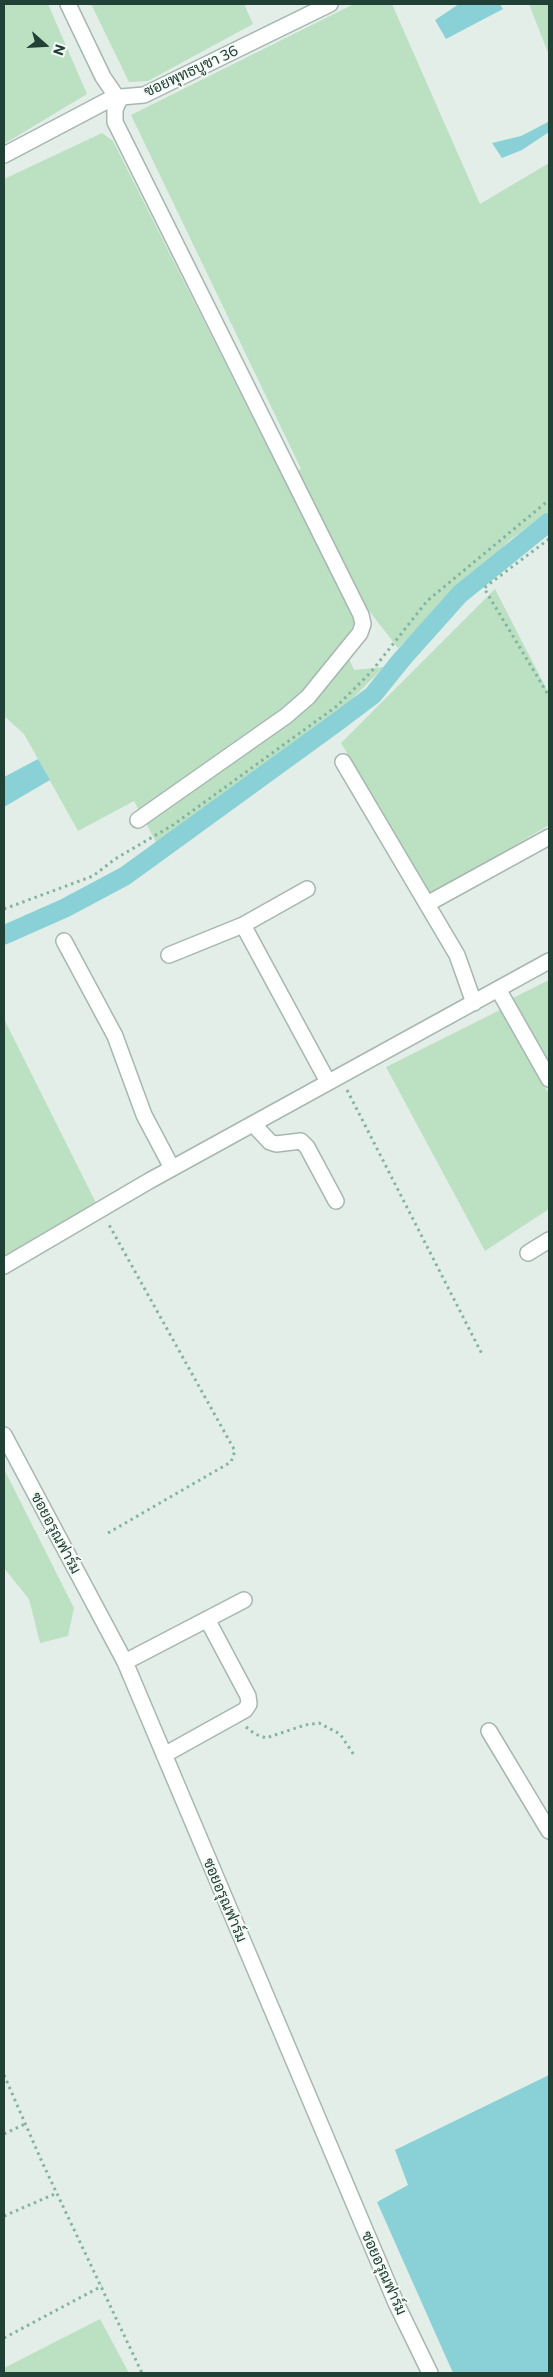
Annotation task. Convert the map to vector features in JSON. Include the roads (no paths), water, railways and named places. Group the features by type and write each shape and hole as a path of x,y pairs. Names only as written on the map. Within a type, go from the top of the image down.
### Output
{"street":[{"path":"68,4 102,77 119,96"},
{"name":"ซอยพุทธบูชา 36","path":"119,96 144,95 330,4"},
{"path":"4,155 119,96"},
{"path":"119,96 114,122 357,606 363,624 360,633 308,697 286,716 138,820"},
{"path":"343,762 457,955 474,1003"},
{"path":"427,904 549,837"},
{"path":"169,955 243,925 307,889"},
{"path":"243,925 334,1079"},
{"path":"64,941 116,1036 144,1115 172,1168"},
{"path":"4,1266 172,1168 549,961"},
{"path":"498,989 549,1079"},
{"path":"253,1124 270,1142 276,1144 301,1141 307,1147 336,1202"},
{"path":"528,1253 549,1240"},
{"name":"ซอยอรุณฟาร์ม","path":"4,1435 125,1662 396,2303 430,2373"},
{"path":"125,1662 244,1600"},
{"path":"164,1755 245,1710 249,1704 248,1696 207,1619"},
{"path":"489,1731 549,1831"}],"water":[{"path":"459,4 500,4 503,9 446,39 435,20"},
{"path":"548,122 549,132 522,150 502,158 492,143 521,136"},
{"path":"38,759 50,780 4,807 4,777"},
{"path":"549,2075 549,2373 453,2373 377,2202 408,2185 395,2150"}],"waterway":[{"path":"4,935 65,908 125,876 373,695 402,659 460,594 549,522"}]}
